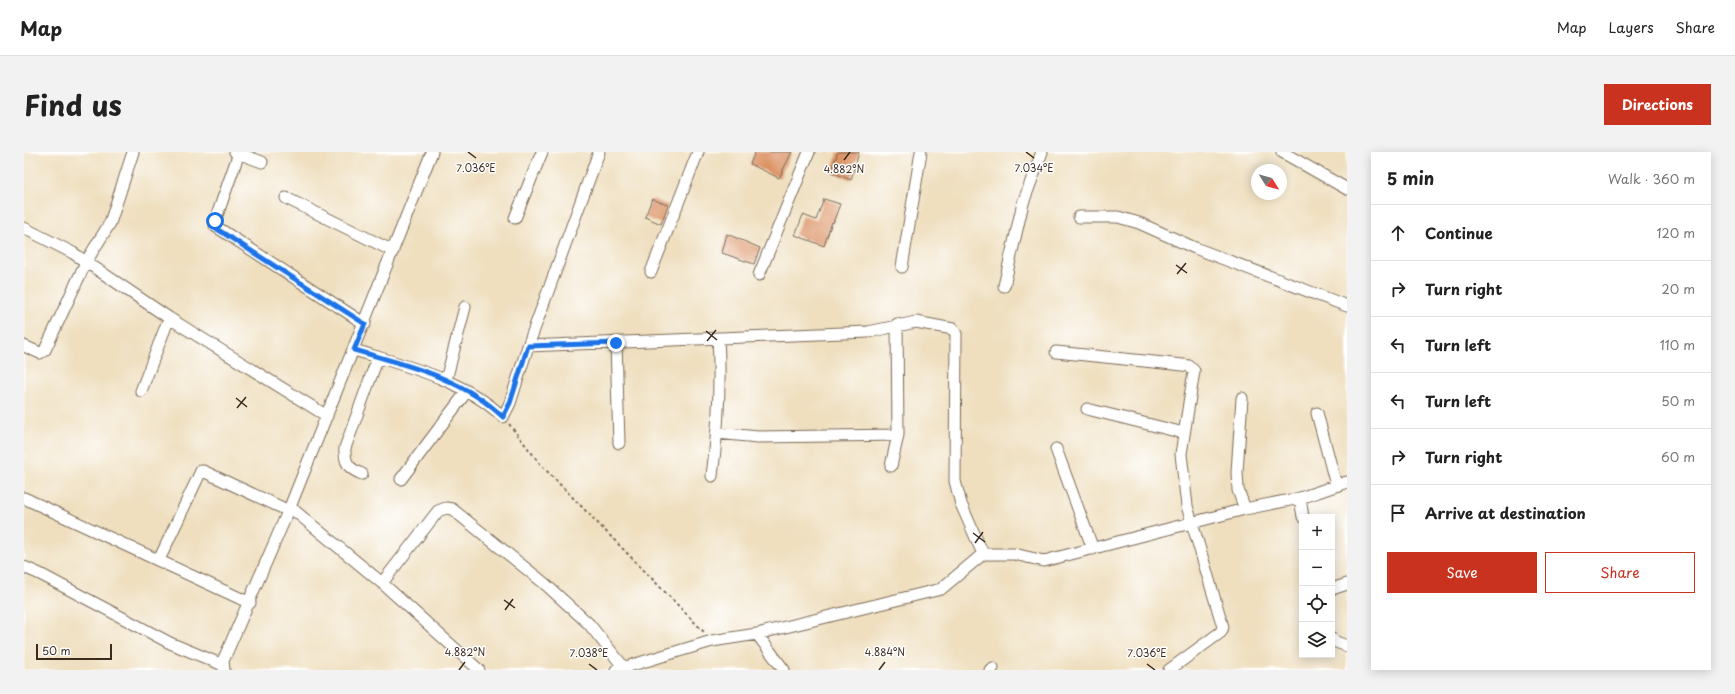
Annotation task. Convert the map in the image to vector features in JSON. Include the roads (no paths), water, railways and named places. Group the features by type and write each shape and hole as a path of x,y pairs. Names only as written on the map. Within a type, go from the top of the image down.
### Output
{"street":[{"path":"24,346 40,353 45,350 86,262 112,218 133,152"},
{"path":"24,567 170,643 223,668 328,416 432,152"},
{"path":"515,218 542,152"},
{"path":"354,350 424,371 446,380 480,397 503,417 510,403 528,346 599,152"},
{"path":"651,272 698,152"},
{"path":"759,275 808,152"},
{"path":"902,267 912,215 921,152"},
{"path":"1004,286 1023,203 1042,152"},
{"path":"1282,152 1347,189"},
{"path":"262,162 237,153 215,221 215,226 365,324"},
{"path":"286,198 393,251"},
{"path":"1079,217 1118,217 1139,223 1195,248 1347,306"},
{"path":"24,228 86,262 169,318 328,416"},
{"path":"446,380 465,307"},
{"path":"141,391 169,318"},
{"path":"528,346 868,332 896,324 916,322 952,329 956,334 955,481 961,504 984,554"},
{"path":"891,466 898,435 896,324"},
{"path":"712,476 717,433 720,376 718,338"},
{"path":"616,343 619,443"},
{"path":"1056,352 1189,366 1194,371 1181,454 1187,506 1223,627 1222,632 1169,670"},
{"path":"362,474 350,469 346,463 345,448 378,357"},
{"path":"401,479 467,391"},
{"path":"1242,398 1237,472 1238,490 1245,509"},
{"path":"1087,409 1184,433"},
{"path":"382,583 438,511 446,508 452,509 544,583 589,624 622,669 712,641 757,634 941,589 984,554 1014,554 1044,561 1192,524 1245,509 1300,498 1342,483 1317,413"},
{"path":"717,433 758,437 898,435"},
{"path":"1056,449 1093,549"},
{"path":"159,560 201,472 203,471 289,509 382,583 479,670"},
{"path":"24,498 250,603"},
{"path":"1300,498 1303,514"},
{"path":"1335,588 1347,584"},
{"path":"757,634 784,670"},
{"path":"1335,641 1347,646"}]}
